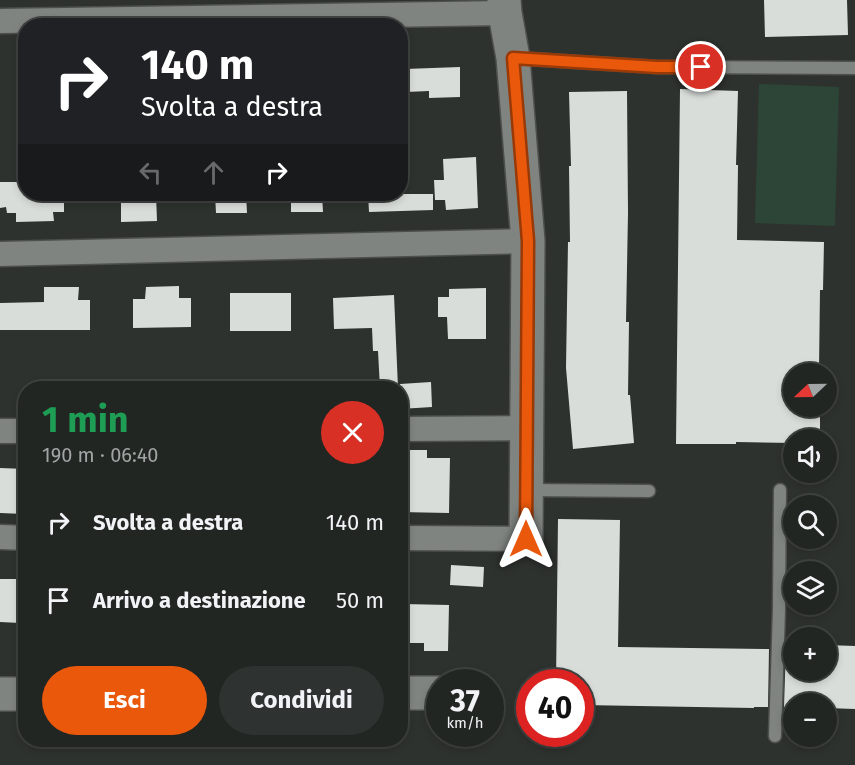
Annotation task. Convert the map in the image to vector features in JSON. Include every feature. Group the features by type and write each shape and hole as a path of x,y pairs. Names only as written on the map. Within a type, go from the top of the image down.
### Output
{"street":[{"path":"101,18 505,6 513,58 528,241 526,539 408,538"},
{"path":"0,21 18,20"},
{"path":"0,255 528,241"},
{"path":"408,429 528,428"},
{"path":"0,431 18,431"},
{"path":"0,537 18,537"},
{"path":"408,693 426,693"},
{"path":"0,694 18,694"}],"lane":[{"path":"513,58 657,67 855,68"},
{"path":"527,490 649,491"},
{"path":"775,736 780,490"}],"green space":[{"path":"759,84 839,87 835,226 755,223"}],"building":[{"path":"764,0 847,0 848,35 765,37"},
{"path":"460,67 460,97 429,98 429,91 408,92 408,69"},
{"path":"680,89 738,91 737,240 824,242 823,290 820,290 819,363 783,363 783,417 820,417 820,429 783,429 783,443 676,444"},
{"path":"627,91 626,322 629,322 628,395 630,395 634,443 573,449 566,368 568,242 570,242 569,166 571,166 569,92"},
{"path":"476,157 478,208 446,210 445,200 435,200 434,180 444,180 443,159"},
{"path":"0,182 18,182 18,201 64,201 64,212 53,212 54,221 16,222 16,213 7,213 6,207 0,208"},
{"path":"408,194 433,194 433,210 369,212 368,201 408,201"},
{"path":"121,201 156,201 157,221 121,222"},
{"path":"215,201 246,201 247,213 216,213"},
{"path":"291,201 322,201 323,212 291,212"},
{"path":"179,286 179,298 191,298 191,327 133,328 133,299 145,299 146,287"},
{"path":"44,287 79,287 78,300 90,300 90,330 0,330 0,303 44,302"},
{"path":"486,288 486,339 448,339 447,317 438,317 438,297 449,297 449,289"},
{"path":"230,293 291,293 291,331 230,331"},
{"path":"394,295 398,381 380,381 378,351 373,351 372,328 334,329 333,298"},
{"path":"431,382 432,407 408,408 408,383"},
{"path":"408,450 427,450 427,458 450,458 449,513 408,512"},
{"path":"0,468 18,469 18,514 0,513"},
{"path":"558,519 620,520 618,647 769,649 768,707 594,705 594,669 556,669"},
{"path":"451,565 484,567 483,587 450,585"},
{"path":"0,579 18,579 18,623 0,622"},
{"path":"408,604 449,605 448,651 424,651 424,643 410,643 410,633 408,633"},
{"path":"837,645 855,646 855,709 837,708 837,693 784,693 785,681 837,681"}],"route":[{"path":"526,539 528,241 513,58 657,67 701,67"}]}
